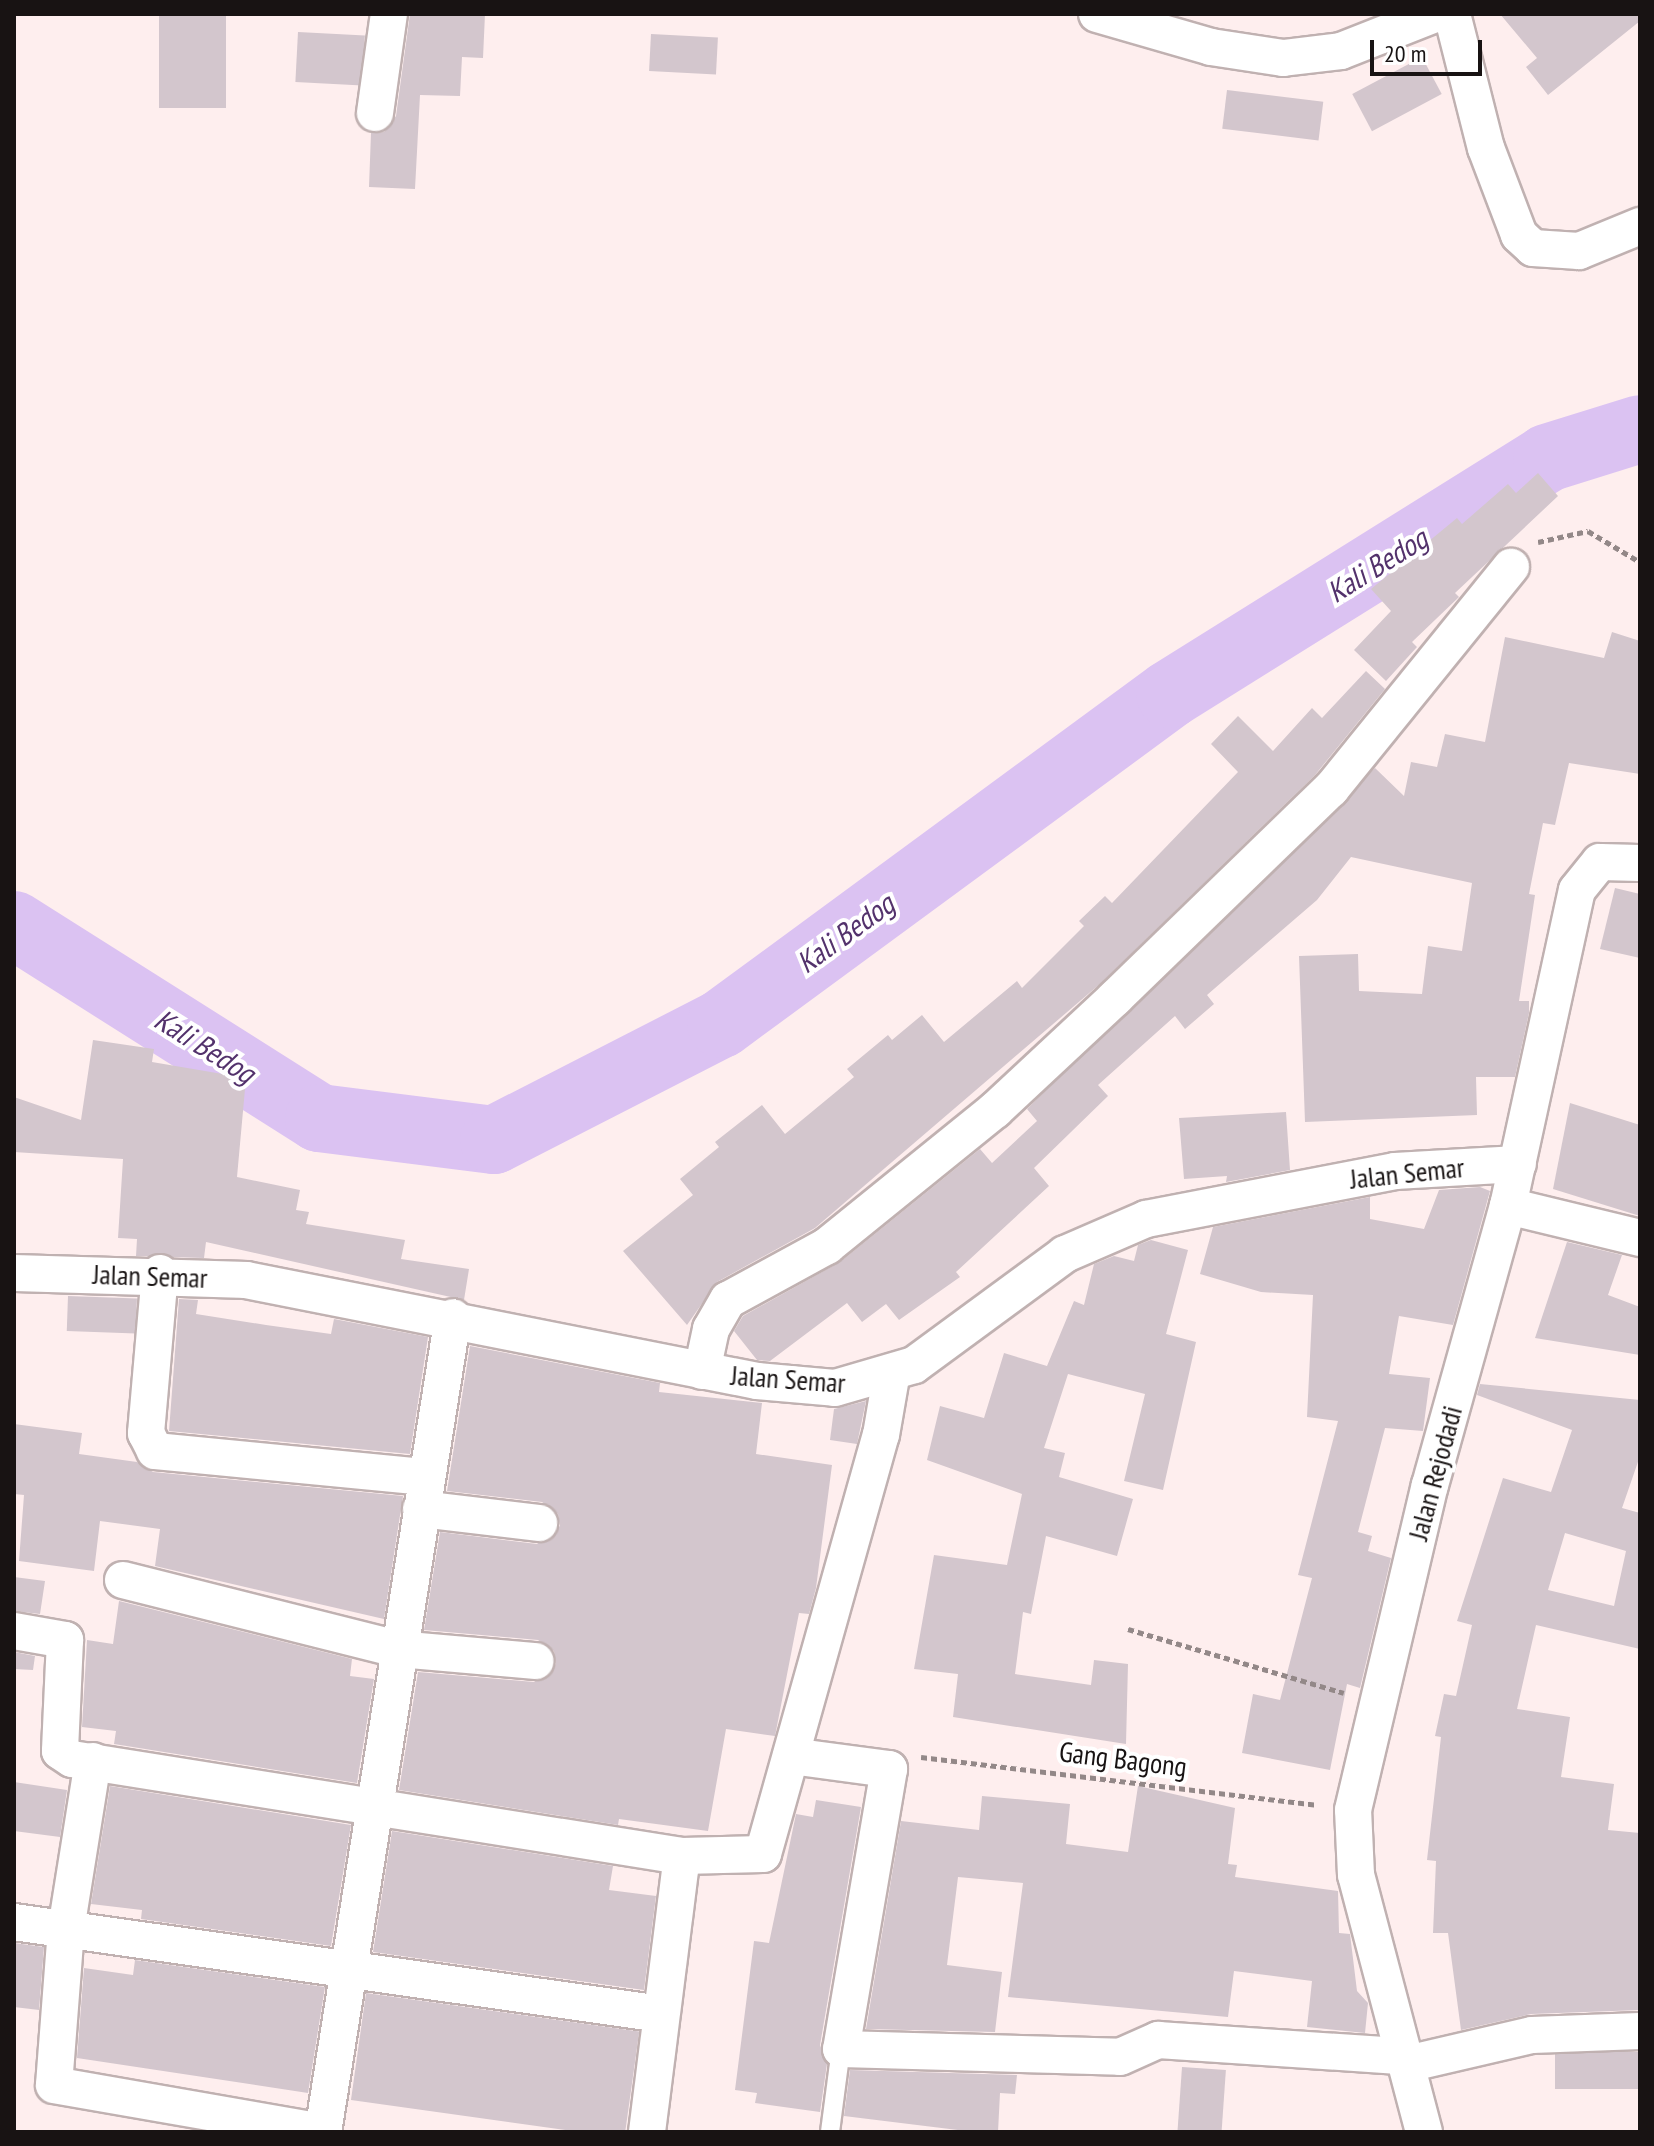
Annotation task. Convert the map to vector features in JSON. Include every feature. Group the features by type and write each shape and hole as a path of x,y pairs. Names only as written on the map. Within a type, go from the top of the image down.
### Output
{"street":[{"path":"375,113 389,14"},
{"path":"1097,14 1211,47 1283,58 1341,51 1435,14"},
{"path":"1452,14 1486,148 1519,235 1533,248 1579,251 1640,226"},
{"path":"702,1371 711,1329 728,1300 827,1246 968,1134 1115,998 1331,789 1511,567"},
{"name":"Jalan Rejodadi","path":"1424,2132 1356,1875 1353,1810 1376,1703 1508,1206 1577,890 1600,862 1640,863"},
{"name":"Jalan Semar","path":"14,1273 160,1273 246,1280 453,1317 702,1371 835,1388 891,1377 1065,1254 1146,1219 1395,1171 1518,1164"},
{"path":"1508,1206 1640,1238"},
{"path":"160,1273 146,1433 155,1451 424,1493 539,1523"},
{"path":"93,1761 66,1929 54,2085 323,2132 372,1801 453,1317"},
{"path":"14,1631 65,1640 60,1751 93,1761 372,1801 682,1856 763,1854 891,1377"},
{"path":"123,1580 397,1649 535,1661"},
{"path":"791,1756 889,1769 841,2049 1120,2057 1158,2040 1404,2060 1532,2035 1640,2031"},
{"path":"647,2132 682,1856"},
{"path":"14,1922 661,2014"}],"lane":[{"path":"830,2132 841,2049"}],"path":[{"path":"1511,567 1554,535 1588,531 1640,562"},
{"path":"1128,1629 1376,1703"},
{"name":"Gang Bagong","path":"889,1769 926,1757 974,1760 1353,1810"}],"building":[{"path":"159,14 226,14 226,108 159,108"},
{"path":"410,14 485,14 483,58 462,57 460,96 420,95 415,189 369,187 371,133 384,132 396,116"},
{"path":"1500,14 1640,14 1640,21 1548,95 1526,67 1537,58"},
{"path":"298,32 365,36 362,85 295,82"},
{"path":"651,34 718,38 716,74 649,71"},
{"path":"1422,57 1442,94 1372,131 1352,94"},
{"path":"1227,90 1323,102 1319,141 1222,129"},
{"path":"1538,473 1558,496 1455,593 1459,597 1412,642 1417,647 1386,681 1354,650 1391,611 1371,589 1457,518 1462,524 1508,484 1516,493"},
{"path":"1612,632 1640,641 1640,774 1569,763 1555,825 1543,823 1529,894 1535,895 1519,1001 1529,1001 1529,1013 1515,1077 1476,1077 1477,1115 1305,1122 1299,956 1358,954 1359,991 1422,994 1428,946 1462,951 1472,883 1351,857 1317,900 1207,995 1214,1004 1185,1029 1175,1016 1098,1085 1108,1096 1034,1168 1049,1186 956,1272 960,1277 899,1320 886,1304 862,1322 847,1303 770,1361 757,1360 734,1331 743,1316 840,1262 980,1149 992,1163 1037,1121 1027,1109 1375,768 1404,796 1411,762 1437,767 1445,734 1485,742 1505,637 1604,658"},
{"path":"1366,671 1385,689 1315,775 1101,983 815,1228 717,1282 687,1325 623,1251 693,1195 680,1179 719,1147 715,1142 762,1105 785,1134 854,1077 847,1069 888,1035 892,1040 922,1015 944,1042 1017,981 1022,988 1084,926 1079,921 1105,896 1112,903 1238,772 1211,744 1238,716 1273,751 1312,708 1322,718"},
{"path":"1615,888 1640,894 1640,958 1600,949"},
{"path":"93,1040 154,1049 152,1062 246,1078 237,1177 300,1190 296,1210 309,1212 306,1224 405,1240 401,1259 469,1269 464,1300 206,1242 204,1258 136,1256 137,1239 118,1238 123,1159 14,1152 14,1097 81,1120"},
{"path":"1570,1103 1640,1125 1640,1216 1553,1189"},
{"path":"1286,1112 1290,1170 1226,1182 1227,1176 1184,1179 1179,1118"},
{"path":"1480,1187 1490,1191 1453,1325 1399,1316 1389,1374 1430,1378 1423,1431 1385,1428 1358,1532 1372,1536 1368,1551 1391,1558 1360,1688 1347,1684 1330,1770 1242,1753 1253,1694 1280,1700 1312,1578 1298,1575 1338,1421 1307,1417 1313,1295 1261,1292 1200,1274 1213,1227 1370,1197 1370,1219 1424,1229 1439,1190"},
{"path":"1151,1240 1188,1250 1166,1334 1196,1342 1163,1490 1124,1481 1145,1394 1068,1374 1044,1448 1065,1453 1059,1477 1133,1499 1117,1556 1046,1536 1031,1614 1023,1612 1015,1674 1091,1685 1094,1660 1128,1664 1126,1744 953,1717 958,1674 914,1669 934,1555 1007,1565 1022,1494 927,1460 940,1406 984,1418 1004,1353 1047,1366 1074,1301 1084,1305 1094,1264 1114,1256 1134,1261 1138,1245"},
{"path":"1567,1242 1622,1255 1608,1295 1640,1307 1640,1355 1535,1338"},
{"path":"68,1296 137,1298 136,1333 67,1331"},
{"path":"179,1299 198,1300 196,1314 266,1325 331,1334 334,1319 428,1337 410,1454 169,1431"},
{"path":"470,1346 660,1383 659,1392 762,1403 756,1454 832,1465 816,1588 809,1614 799,1613 775,1736 726,1729 708,1831 619,1819 618,1825 399,1790 418,1672 534,1682 556,1664 554,1651 538,1640 424,1630 440,1532 537,1544 560,1526 558,1514 542,1502 447,1491"},
{"path":"1480,1384 1640,1400 1640,1456 1622,1508 1640,1513 1640,1649 1536,1625 1517,1709 1570,1717 1561,1777 1614,1784 1608,1830 1640,1833 1640,2010 1531,2014 1461,2030 1448,1933 1433,1933 1436,1861 1427,1860 1441,1737 1435,1736 1444,1694 1456,1696 1472,1625 1457,1621 1503,1478 1551,1492 1572,1430 1477,1395","holes":["1565,1533 1626,1551 1614,1606 1548,1590"]},
{"path":"866,1401 857,1444 830,1440 834,1409"},
{"path":"14,1424 82,1433 79,1454 137,1462 153,1472 403,1496 384,1619 155,1566 160,1529 100,1521 94,1571 19,1561 24,1495 14,1494"},
{"path":"14,1577 45,1581 40,1614 14,1611"},
{"path":"119,1601 352,1659 350,1676 374,1679 357,1783 114,1744 116,1731 82,1727 87,1640 113,1644"},
{"path":"14,1652 35,1656 33,1670 14,1669"},
{"path":"14,1782 67,1790 60,1837 14,1831"},
{"path":"110,1786 351,1825 331,1946 141,1919 142,1910 91,1904"},
{"path":"1138,1786 1235,1808 1228,1864 1237,1865 1235,1877 1338,1891 1339,1933 1350,1934 1357,1991 1368,2003 1365,2033 1307,2027 1312,1981 1234,1971 1228,2017 1008,1997 1023,1883 958,1877 947,1965 1002,1972 995,2032 866,2029 901,1821 979,1830 982,1796 1070,1804 1066,1844 1128,1852"},
{"path":"816,1800 861,1807 820,2045 827,2064 820,2112 755,2103 757,2093 735,2090 754,1941 769,1943 796,1814 813,1817"},
{"path":"392,1831 613,1866 609,1890 656,1896 644,1990 373,1952"},
{"path":"14,1943 44,1947 39,2010 14,2007"},
{"path":"135,1960 325,1987 308,2093 77,2058 84,1968 133,1975"},
{"path":"366,1993 639,2031 625,2132 579,2132 351,2100"},
{"path":"1555,2052 1640,2052 1640,2089 1555,2089"},
{"path":"1182,2067 1226,2070 1222,2132 1177,2132"},
{"path":"850,2070 1017,2075 1015,2094 1000,2093 998,2132 974,2132 844,2116"}],"waterway":[{"name":"Kali Bedog","path":"14,925 319,1118 494,1140 721,1024 1170,694 1547,458 1640,429"}]}
